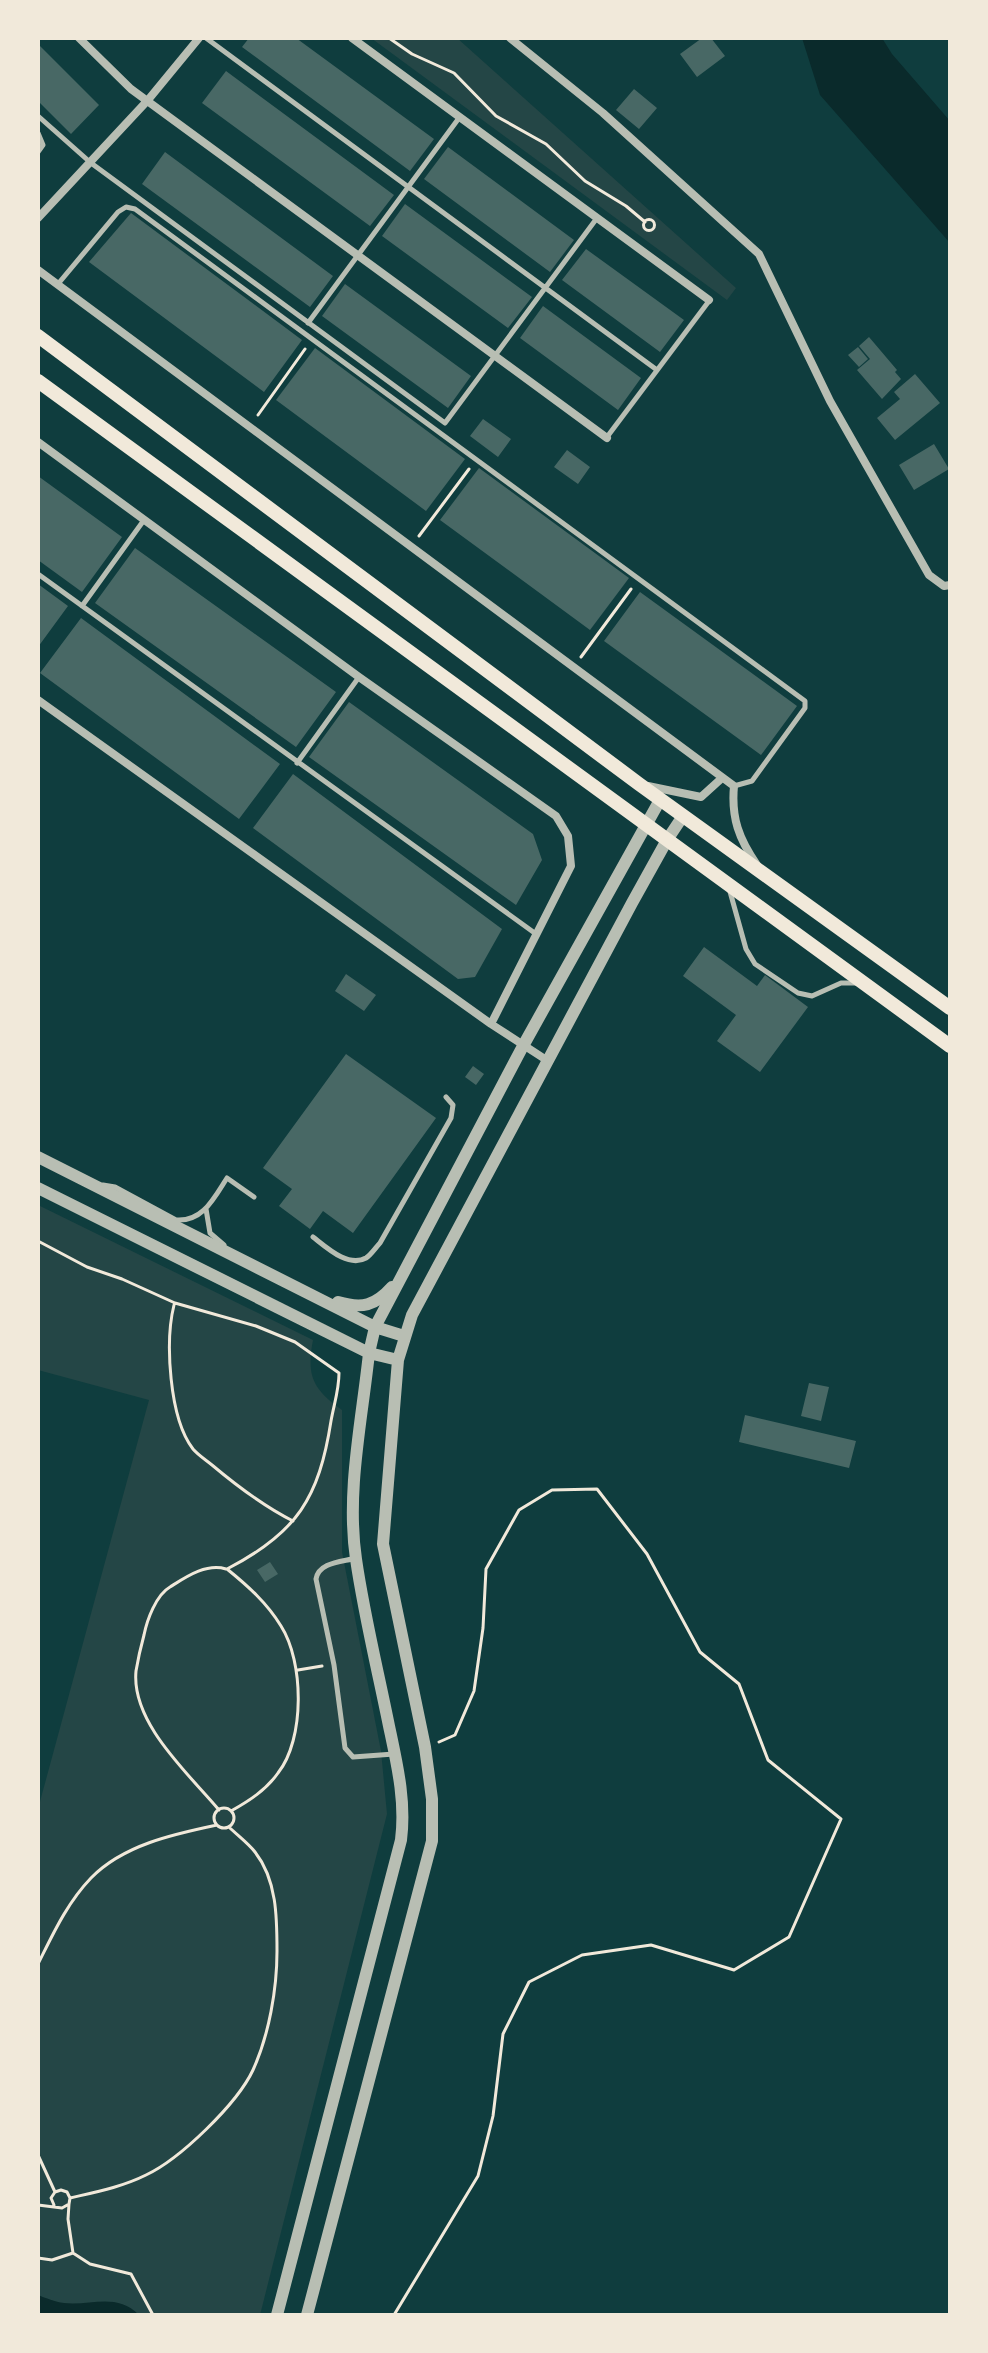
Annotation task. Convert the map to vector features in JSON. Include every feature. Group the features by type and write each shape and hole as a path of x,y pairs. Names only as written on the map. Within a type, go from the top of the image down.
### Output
{"main road":[{"path":"38,336 660,800 950,1008"},
{"path":"38,381 950,1046"}],"street":[{"path":"79,38 131,89 607,438"},
{"path":"38,218 148,100 199,38"},
{"path":"352,38 709,300"},
{"path":"510,38 603,113 759,254 830,401 929,575 944,586 950,585"},
{"path":"38,270 734,786 732,807 741,841 765,875"},
{"path":"38,442 359,677 556,816 568,836 571,866 491,1024"},
{"path":"38,700 491,1024 548,1061"},
{"path":"639,784 701,797 722,778"},
{"path":"277,2315 401,1840 403,1798 356,1558 352,1512 369,1353 375,1327 523,1046 660,800"},
{"path":"307,2315 432,1841 432,1799 425,1747 383,1544 398,1360 404,1336 412,1315 548,1061 667,840 683,816"},
{"path":"38,1157 375,1327 404,1336"},
{"path":"38,1188 369,1353 398,1360"},
{"path":"312,1295 355,1307 369,1306 383,1297 402,1276"}],"lane":[{"path":"206,38 657,370"},
{"path":"38,116 91,163 445,423 597,218"},
{"path":"308,323 460,117"},
{"path":"38,133 43,145 38,152"},
{"path":"57,285 118,212 126,207 135,209 476,459 807,705 752,781 734,786"},
{"path":"607,438 709,300"},
{"path":"82,606 144,519"},
{"path":"38,574 536,934"},
{"path":"297,763 359,677"},
{"path":"729,886 746,949 755,964 798,993 812,996 841,983 861,982"},
{"path":"313,1237 341,1257 353,1261 366,1258 380,1243 451,1118 453,1105 446,1097"},
{"path":"98,1187 106,1184 115,1187 176,1220 185,1221 206,1209 227,1178 254,1197"},
{"path":"206,1209 210,1233 265,1271"},
{"path":"356,1558 323,1567 316,1579 348,1753 353,1757 395,1753"}],"path":[{"path":"389,38 412,54 454,73 496,116 546,144 585,181 626,206 645,222"},
{"path":"249,427 312,340"},
{"path":"411,547 476,459"},
{"path":"574,668 638,580"},
{"path":"38,1241 87,1267 175,1303 256,1326 295,1342 339,1373 339,1392 327,1451 313,1494 293,1521 260,1552 227,1569"},
{"path":"175,1303 169,1326 176,1409 193,1448 235,1484 272,1511 293,1521"},
{"path":"394,2315 478,2176 493,2116 503,2034 529,1982 582,1955 651,1945 734,1970 789,1937 841,1819 768,1760 739,1684 700,1652 647,1554 597,1489 552,1490 519,1510 486,1569 483,1628 474,1691 455,1735 425,1747"},
{"path":"220,1567 227,1569 258,1595 283,1629 296,1670 298,1712 291,1748 279,1772 254,1798 231,1811 219,1810 160,1742 143,1707 136,1674 146,1625 163,1591 193,1572 220,1567"},
{"path":"296,1670 334,1665"},
{"path":"217,1825 215,1814 219,1810"},
{"path":"38,1964 61,1918 92,1877 130,1851 176,1834 217,1825 229,1827 234,1819 231,1811"},
{"path":"70,2198 111,2189 147,2175 184,2149 220,2115 253,2071 277,1976 274,1891 256,1853 229,1827"},
{"path":"38,2155 55,2192"},
{"path":"54,2205 51,2198 55,2192 67,2192 73,2253"},
{"path":"38,2205 62,2208 69,2204"},
{"path":"38,2258 52,2260 73,2253"},
{"path":"73,2253 90,2264 131,2274 153,2315"}],"shaded area":[{"path":"371,38 457,38 736,288 727,300"},
{"path":"802,38 882,38 892,54 950,121 950,243 820,95"},
{"path":"38,1205 313,1340 310,1363 314,1381 324,1395 342,1410 342,1552 381,1751 387,1814 260,2315 38,2315 38,1809 149,1400 38,1370"},
{"path":"38,2295 64,2303 113,2302 131,2308 139,2315 38,2315"}],"building":[{"path":"249,38 296,38 434,139 410,171 242,47"},
{"path":"702,38 711,38 725,56 697,77 680,54"},
{"path":"38,44 99,105 71,134 38,101"},
{"path":"226,71 394,195 370,226 202,103"},
{"path":"634,89 657,108 639,129 616,110"},
{"path":"448,147 574,240 550,272 424,179"},
{"path":"165,152 333,276 310,307 142,184"},
{"path":"405,204 532,297 508,328 382,236"},
{"path":"131,213 302,340 264,392 89,262"},
{"path":"586,249 684,320 660,352 562,280"},
{"path":"345,284 471,376 448,408 322,316"},
{"path":"543,306 641,378 618,410 520,338"},
{"path":"869,337 901,379 882,399 857,370 870,359 859,346"},
{"path":"858,347 868,359 859,367 848,355"},
{"path":"315,348 465,459 426,511 276,400"},
{"path":"915,374 940,403 895,440 877,418 900,399 894,392"},
{"path":"483,419 511,439 498,457 470,436"},
{"path":"934,444 949,469 914,490 899,465"},
{"path":"567,450 590,467 578,484 554,467"},
{"path":"479,468 629,578 590,630 440,520"},
{"path":"38,476 122,537 82,592 38,560"},
{"path":"135,548 336,692 296,747 95,603"},
{"path":"38,584 68,606 38,647"},
{"path":"640,592 797,706 761,755 604,641"},
{"path":"81,618 280,764 239,819 40,673"},
{"path":"349,702 533,834 542,860 516,905 309,757"},
{"path":"293,774 502,929 475,977 458,979 253,828"},
{"path":"704,947 757,986 765,975 808,1007 760,1072 717,1041 736,1015 683,976"},
{"path":"346,974 376,995 364,1011 335,991"},
{"path":"346,1054 436,1118 353,1233 323,1211 310,1229 279,1206 292,1189 263,1168"},
{"path":"473,1066 484,1074 476,1085 465,1077"},
{"path":"809,1383 829,1387 821,1421 801,1416"},
{"path":"745,1415 856,1441 849,1468 739,1442"},
{"path":"270,1562 278,1574 265,1582 257,1570"}]}
